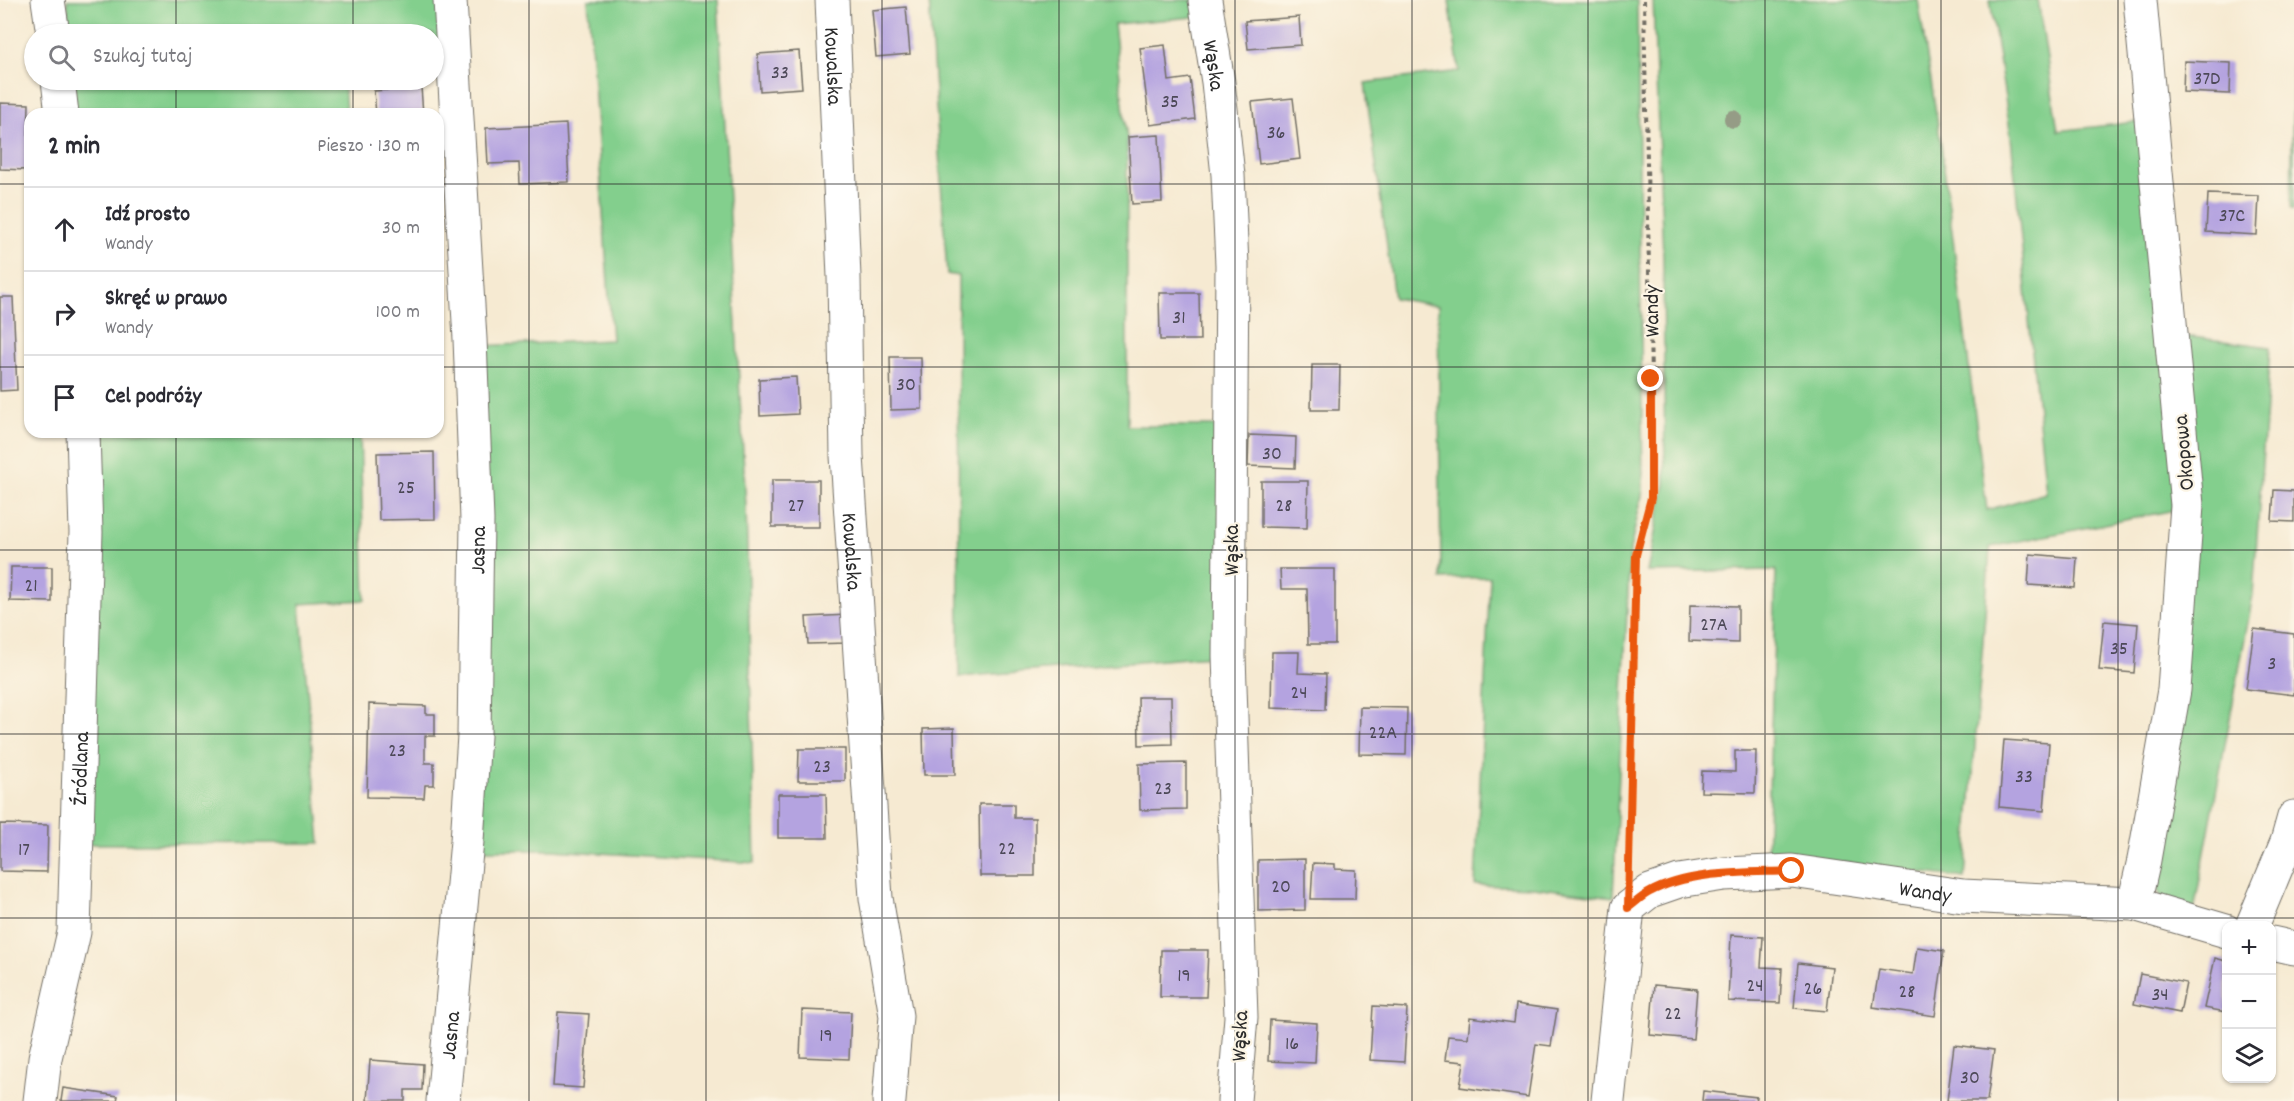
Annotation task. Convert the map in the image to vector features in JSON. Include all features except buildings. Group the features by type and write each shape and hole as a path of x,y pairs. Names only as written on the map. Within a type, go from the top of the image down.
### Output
{"street":[{"path":"48,0 52,24"},
{"name":"Jasna","path":"442,1101 467,841 474,736 477,520 470,327 450,0"},
{"name":"Kowalska","path":"832,0 844,277 846,456 876,898 896,1016 889,1101"},
{"name":"Wąska","path":"1205,0 1218,82 1228,175 1232,265 1229,656 1240,1017 1234,1101"},
{"name":"Okopowa","path":"2134,904 2174,690 2187,505 2140,0"},
{"path":"59,90 61,108"},
{"name":"Źródlana","path":"40,1101 45,1058 74,932 86,532 83,438"},
{"path":"2254,921 2287,842 2294,817"},
{"name":"Wandy","path":"1628,908 1650,891 1679,880 1724,874 1792,871 1963,896 2134,904 2222,930"},
{"path":"1608,1101 1628,908"},
{"path":"2276,944 2294,948"}],"path":[{"name":"Wandy","path":"1628,908 1636,555 1651,498 1651,367 1644,0"}],"green space":[{"path":"67,0 441,0 443,24 69,24"},
{"path":"588,0 718,0 746,506 755,863 553,850 477,850 479,346 612,340"},
{"path":"929,0 1215,0 1217,15 1114,24 1127,140 1127,426 1221,426 1222,655 959,677 958,276 947,274"},
{"path":"1449,0 1637,0 1643,491 1630,550 1613,897 1533,887 1475,885 1490,577 1441,579 1438,306 1394,298 1365,83 1459,71"},
{"path":"1653,0 1918,0 1941,144 1987,510 2046,493 2011,137 1990,0 2038,0 2058,131 2144,121 2180,509 1990,547 1965,878 1788,856 1767,859 1776,570 1647,572 1665,484 1663,256"},
{"path":"2294,0 2294,210 2291,209"},
{"path":"74,90 345,90 346,108 75,108"},
{"path":"2184,336 2270,347 2253,595 2194,911 2163,900 2148,872"},
{"path":"91,438 360,438 365,600 300,604 320,843 84,844"}],"route":[{"path":"1651,379 1651,498 1636,555 1628,908 1650,891 1679,880 1724,874 1792,871"}]}
